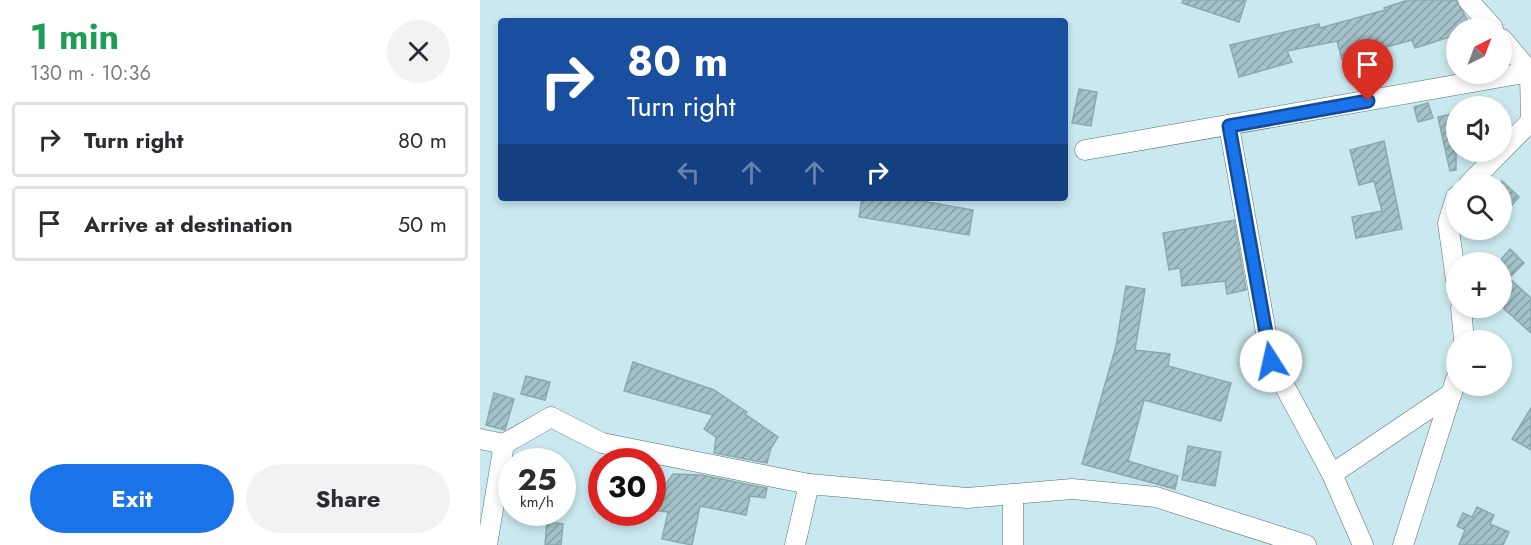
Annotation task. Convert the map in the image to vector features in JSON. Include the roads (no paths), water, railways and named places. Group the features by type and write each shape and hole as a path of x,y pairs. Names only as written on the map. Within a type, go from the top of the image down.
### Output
{"street":[{"path":"1468,0 1484,18"},
{"path":"1479,174 1530,124 1530,72 1512,51"},
{"path":"1085,150 1530,72"},
{"path":"1229,126 1271,361 1332,474 1363,545"},
{"path":"1332,474 1446,392"},
{"path":"1403,545 1451,396"},
{"path":"480,439 504,444 551,417 602,443 808,484 967,498 1013,496 1072,489 1156,497 1305,545"},
{"path":"487,545 504,444"},
{"path":"795,545 808,484"},
{"path":"1013,496 1013,545"}]}
